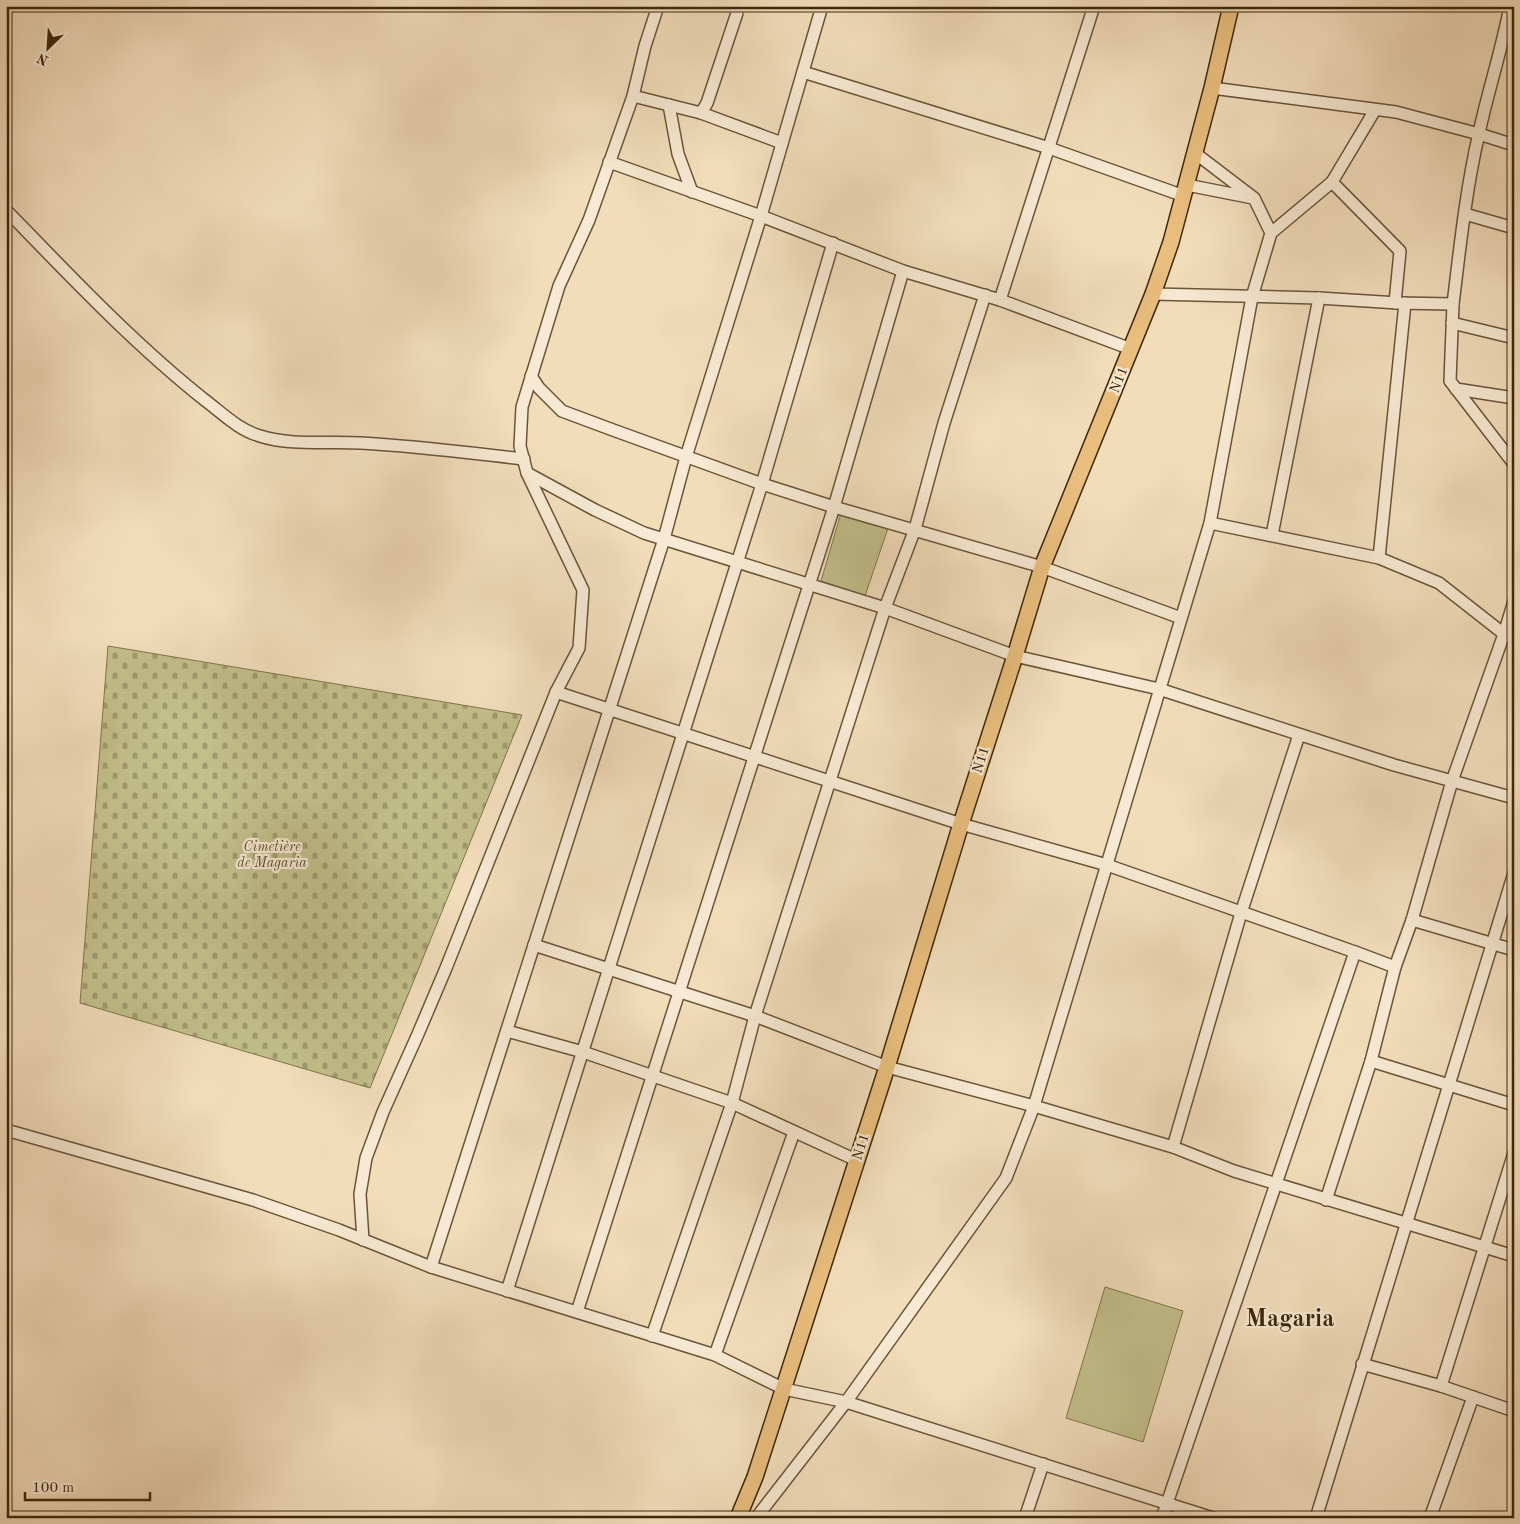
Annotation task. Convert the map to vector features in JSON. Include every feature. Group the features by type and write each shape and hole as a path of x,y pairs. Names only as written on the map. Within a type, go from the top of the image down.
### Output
{"main road":[{"name":"N11","path":"738,1518 755,1477 784,1389 887,1066 1042,567 1153,294 1171,242 1212,88 1231,6"}],"street":[{"path":"363,1240 360,1194 366,1158 383,1112 446,968 556,692 579,648 583,590 527,474 520,446 522,407 560,286 589,220 633,96 645,46 658,6"},
{"path":"431,1267 664,539 686,457 761,216 822,6"},
{"path":"1000,300 1094,6"},
{"path":"1510,6 1479,134 1465,214 1453,304 1450,382 1514,464"},
{"path":"701,113 707,103 738,12"},
{"path":"803,72 1185,190 1254,198"},
{"path":"1212,88 1396,112 1514,145"},
{"path":"633,96 701,113 782,143"},
{"path":"670,105 678,154 692,192"},
{"path":"756,1518 846,1402 1006,1178 1034,1106 1210,523 1252,297 1271,233 1332,182 1375,110"},
{"path":"1195,153 1254,198 1271,233"},
{"path":"609,162 761,216 903,270 1000,300 1131,349"},
{"path":"1332,182 1400,251 1400,303 1378,558"},
{"path":"6,210 110,316 193,390 241,428 257,436 270,440 360,443 427,448 524,459"},
{"path":"1465,214 1514,228"},
{"path":"507,1291 762,484 833,243"},
{"path":"577,1312 834,507 903,270"},
{"path":"1153,294 1320,298 1453,304"},
{"path":"652,1336 732,1102 755,1016 885,608 914,529 944,423 985,295"},
{"path":"1272,535 1320,298"},
{"path":"1452,323 1514,338"},
{"path":"531,376 562,411 762,484 834,507 1042,567 1181,618"},
{"path":"1456,389 1514,398"},
{"path":"527,474 595,510 644,533 885,608 1015,656 1159,689 1394,766 1514,798"},
{"path":"1210,523 1378,558 1439,583 1509,635"},
{"path":"1326,1200 1371,1061 1395,967 1412,920 1452,781 1509,635 1514,601"},
{"path":"556,692 961,824 1107,865 1395,967"},
{"path":"1173,1147 1241,913 1298,735"},
{"path":"1316,1518 1514,873"},
{"path":"1412,920 1514,950"},
{"path":"534,945 755,1016 887,1066 1034,1106 1173,1147 1234,1171 1514,1256"},
{"path":"1162,1518 1355,952"},
{"path":"507,1031 583,1052 732,1102 856,1160"},
{"path":"1371,1061 1514,1105"},
{"path":"6,1130 253,1200 339,1230 431,1267 715,1355 784,1389 846,1402 1213,1518"},
{"path":"715,1355 794,1132"},
{"path":"1441,1386 1514,1153"},
{"path":"1362,1364 1513,1407"},
{"path":"1430,1518 1473,1397"},
{"path":"1026,1518 1043,1464"}],"green space":[{"path":"841,513 888,528 865,596 821,581"},
{"name":"Cimetière de Magaria","path":"108,646 522,715 370,1088 80,1003"},
{"path":"1105,1287 1183,1311 1143,1442 1066,1418"}],"district":[{"name":"Magaria","path":"1290,1320"}]}
